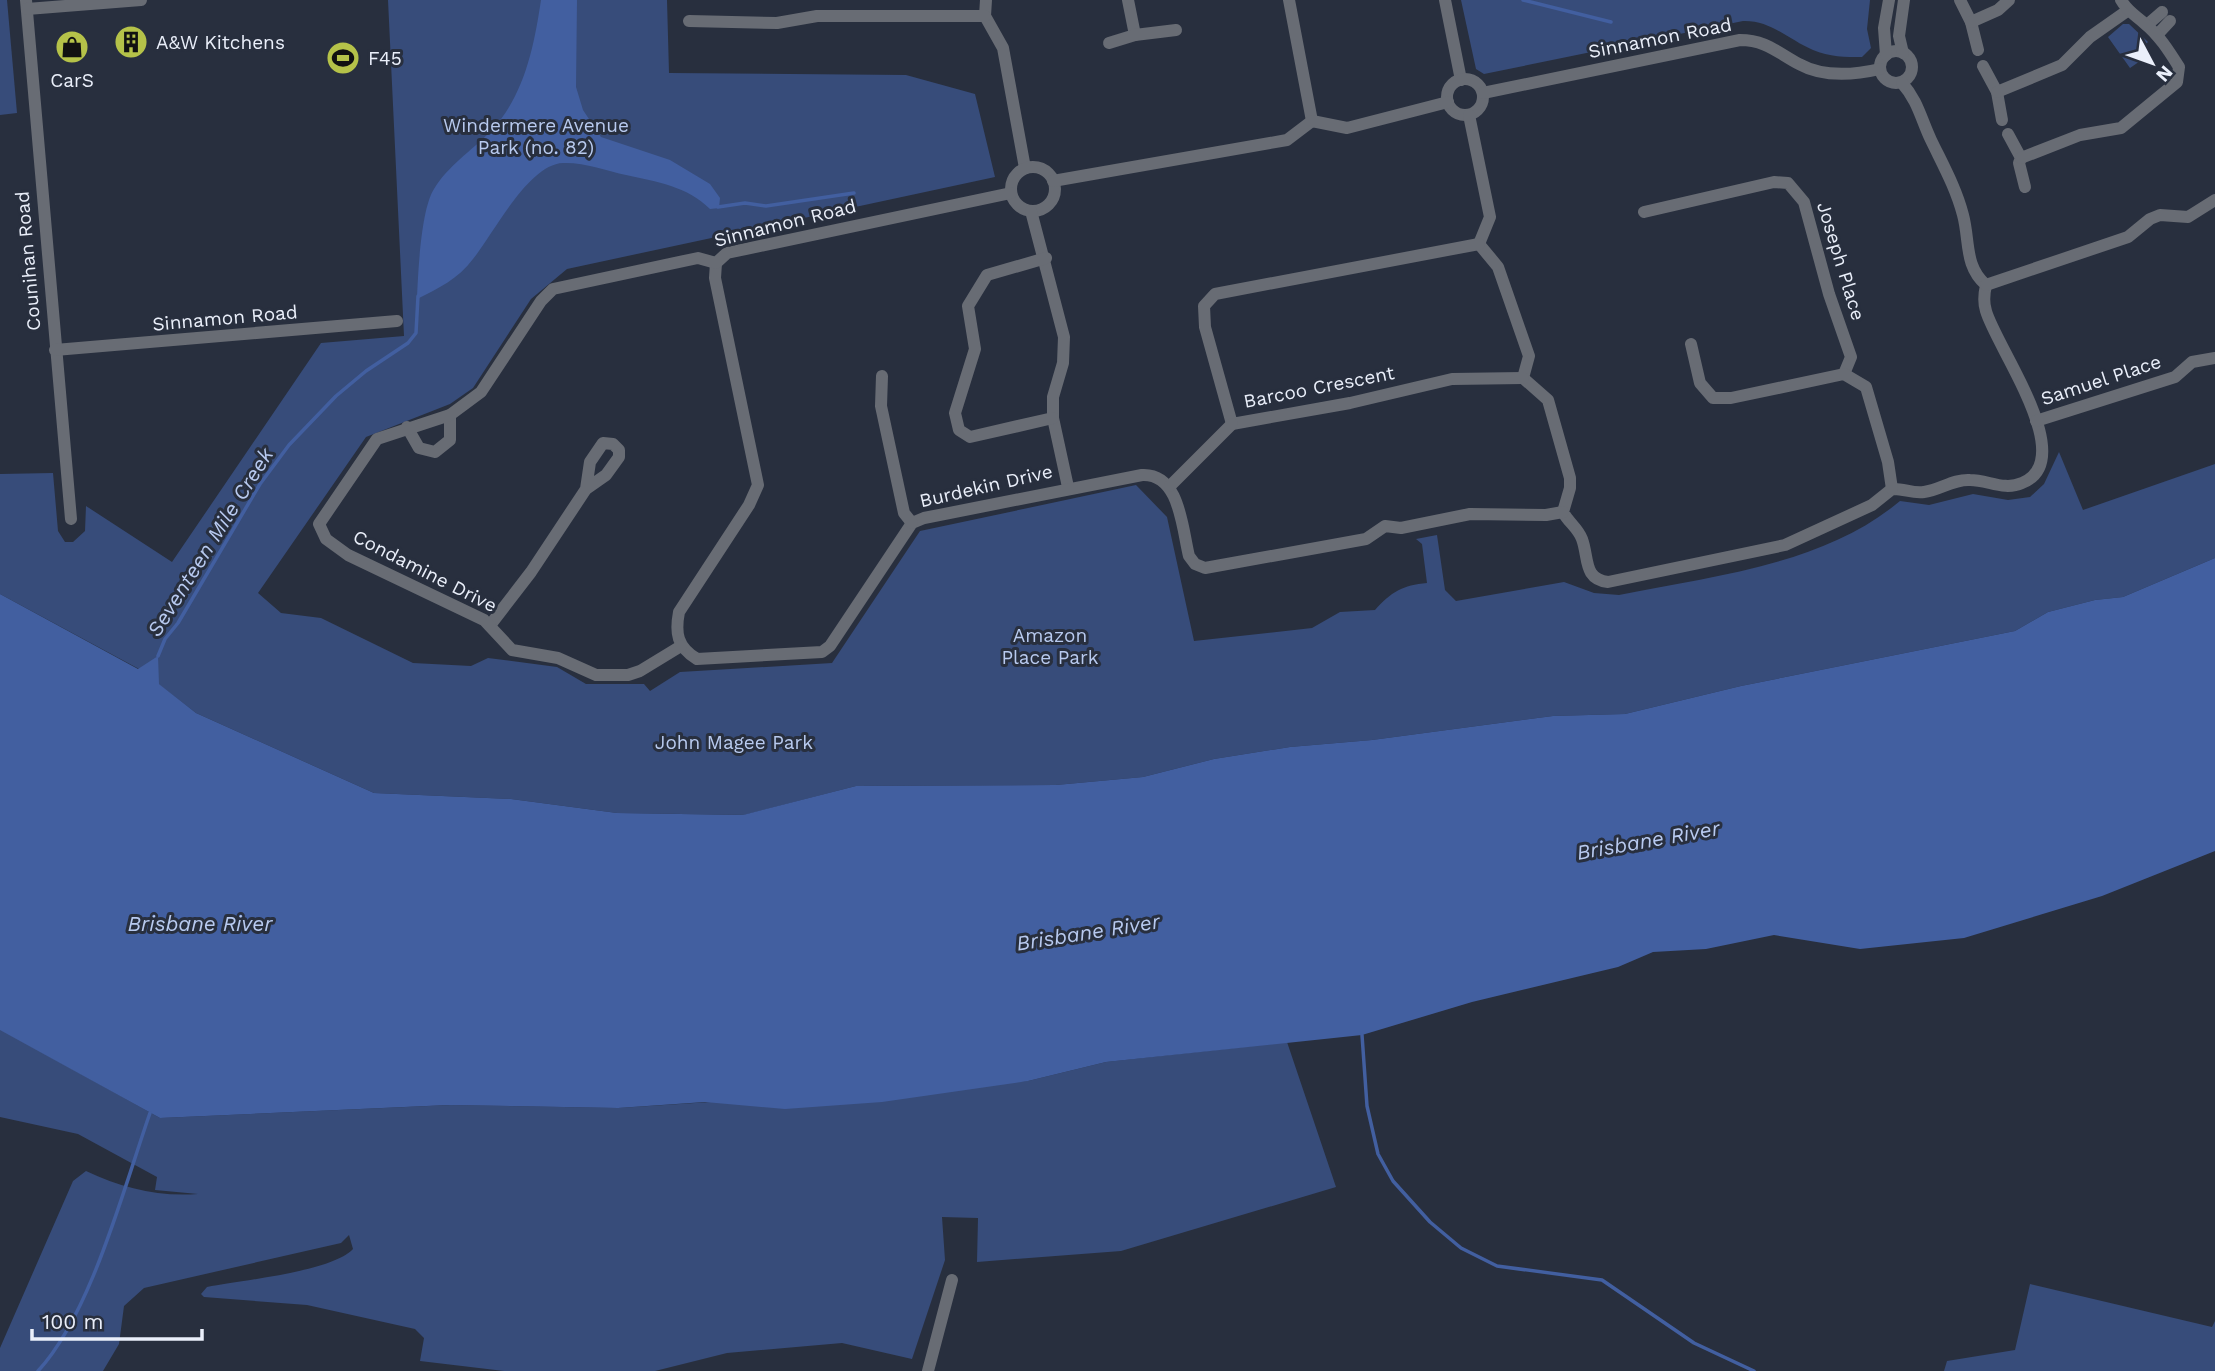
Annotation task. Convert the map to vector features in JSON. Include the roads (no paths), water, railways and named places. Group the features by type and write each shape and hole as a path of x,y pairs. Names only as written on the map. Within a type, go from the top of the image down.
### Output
{"street":[{"path":"26,4 141,0"},
{"path":"986,0 985,16 1003,48 1025,168"},
{"path":"1128,0 1135,35"},
{"path":"1289,0 1312,121"},
{"path":"1445,0 1461,80"},
{"path":"1889,0 1884,28 1886,55 1880,69 1888,82 1902,83 1917,101 1930,137 1952,181 1964,217 1967,255 1976,276 1986,285"},
{"path":"1903,53 1899,36 1904,0"},
{"path":"1961,0 1971,22 1978,50"},
{"path":"1971,22 1998,10 2009,0"},
{"name":"Counihan Road","path":"26,4 71,519"},
{"path":"1997,92 2062,65 2124,6 2157,35 2179,67 2179,77 2173,87 2121,128 2080,135 2021,158"},
{"path":"689,21 777,23 817,16 985,16"},
{"path":"2147,25 2166,17 2157,35"},
{"path":"1109,43 1135,35 1176,30"},
{"name":"Sinnamon Road","path":"1483,93 1740,40 1765,43 1798,64 1818,72 1846,74 1880,69"},
{"path":"1886,55 1895,51 1909,58 1912,70 1902,83"},
{"path":"1983,66 1997,92 2002,120"},
{"path":"1461,80 1475,82 1483,93 1480,107 1469,115"},
{"path":"1461,80 1449,91 1448,102 1454,111 1469,115"},
{"path":"1053,181 1287,140 1312,121 1347,128 1448,102"},
{"path":"1469,115 1490,217 1479,244 1498,267 1529,356 1523,379 1548,400 1570,478 1563,512"},
{"path":"2008,134 2021,158 2019,163 2025,187"},
{"path":"1053,181 1039,167 1025,168 1013,178 1011,193 1018,205 1031,211 1046,258 1065,347 1053,397 1053,418 1068,487"},
{"path":"1031,211 1050,202 1053,181"},
{"name":"Joseph Place","path":"1644,212 1774,182 1788,183 1804,202 1829,294 1851,357 1844,374"},
{"name":"Sinnamon Road","path":"568,285 698,258 716,263 727,253 1011,193"},
{"path":"1986,285 2128,237 2150,219 2160,215 2188,217 2215,200"},
{"name":"Barcoo Crescent","path":"1479,244 1214,294 1204,306 1205,327 1232,424 1350,403 1452,379 1523,379"},
{"path":"1046,258 987,275 968,306 975,349 955,413 959,429 970,437 1053,418"},
{"path":"681,646 676,626 679,612 749,505 758,485 715,278 716,263"},
{"name":"Condamine Drive","path":"568,285 549,292 481,392 450,415 390,432 372,443 323,516 321,531 326,539 348,555 491,624 512,650 558,658 596,675 628,676 681,646"},
{"path":"1563,512 1582,539 1589,572 1597,581 1608,582 1785,545 1872,505 1892,489 1921,493 1970,480 2010,487 2023,483 2036,474 2044,456 2017,371 1986,312 1986,285"},
{"name":"Sinnamon Road","path":"55,350 397,321"},
{"path":"1691,344 1700,383 1713,398 1731,398 1844,374 1866,387 1888,462 1892,489"},
{"name":"Samuel Place","path":"2035,421 2175,377 2192,362 2215,359"},
{"path":"882,376 881,406 904,513 912,523"},
{"path":"407,427 419,447 435,452 450,440 450,415"},
{"path":"1232,424 1170,486 1189,556 1195,564 1205,568 1366,538 1385,526 1401,528 1470,514 1546,515 1563,512"},
{"name":"Burdekin Drive","path":"681,646 697,659 706,660 822,652 830,646 912,523 923,518 1068,487 1152,474 1170,486"},
{"path":"491,624 531,572 586,489"},
{"path":"928,1371 952,1280"}],"water":[{"path":"541,0 577,0 576,87 583,110 601,137 670,160 710,184 720,198 719,208 710,209 692,195 660,183 579,164 550,166 524,187 461,272 417,299 421,242 430,198 446,173 490,132 511,103 531,53"},
{"name":"Brisbane River","path":"2215,558 2215,851 2102,896 1964,938 1860,949 1774,935 1706,949 1653,952 1618,967 1472,1002 1362,1035 1106,1062 1028,1081 882,1102 785,1109 705,1102 618,1108 449,1105 160,1118 0,1030 0,594 138,669 158,656 159,684 196,713 374,793 511,799 617,813 743,815 856,786 1056,785 1143,777 1214,759 1290,747 1372,740 1553,716 1625,714 1741,686 2015,631 2048,612 2095,600 2123,597"}],"waterway":[{"name":"Seventeen Mile Creek","path":"1523,0 1611,22"},
{"path":"718,207 745,203 766,206 854,193"},
{"name":"Seventeen Mile Creek","path":"158,656 165,639 178,623 260,484 289,445 336,396 366,371 408,343 416,333 418,296"},
{"path":"1362,1035 1367,1106 1378,1154 1393,1181 1430,1222 1461,1248 1497,1266 1602,1280 1694,1343 1754,1371"},
{"path":"38,1371 57,1347 90,1284 150,1113"}],"place":[{"name":"A&W Kitchens","path":"131,42"},
{"name":"CarS","path":"72,47"},
{"name":"F45","path":"343,58"}],"park label":[{"name":"Windermere Avenue Park (no. 82)","path":"536,136"},
{"name":"Amazon Place Park","path":"1050,646"},
{"name":"John Magee Park","path":"734,742"}]}
